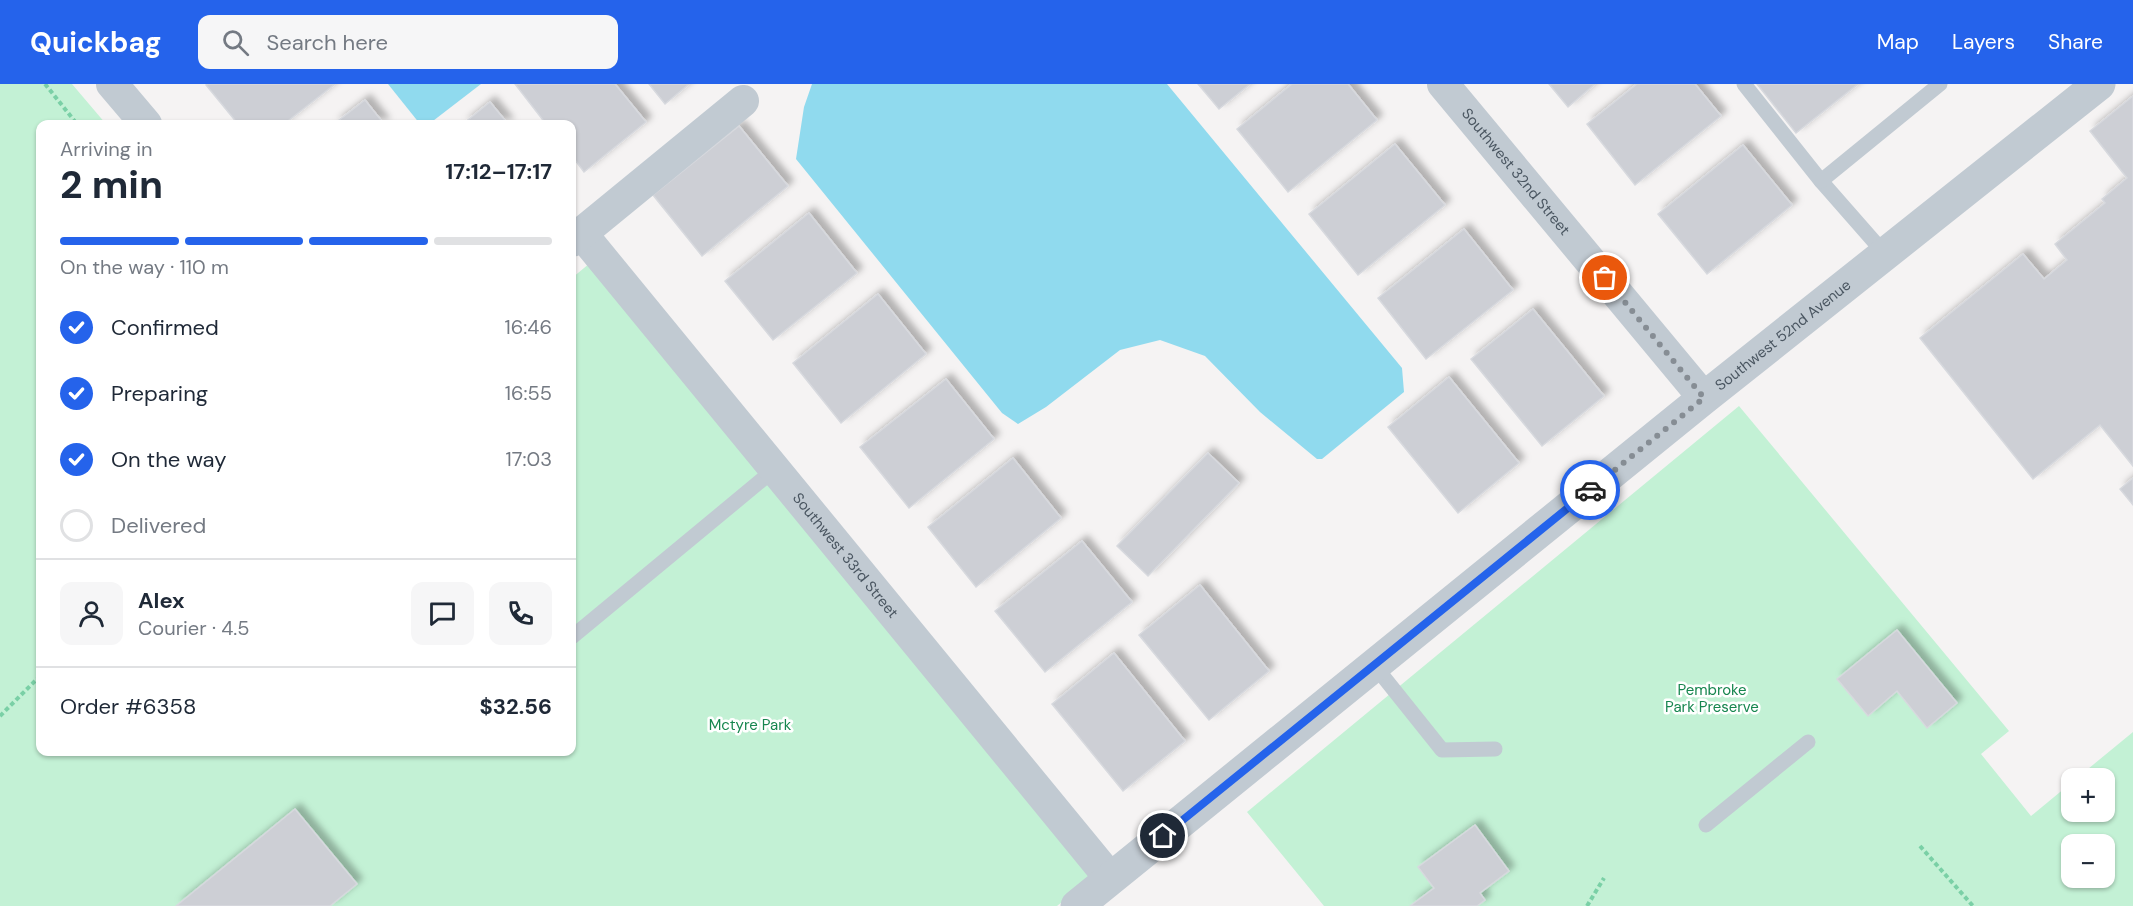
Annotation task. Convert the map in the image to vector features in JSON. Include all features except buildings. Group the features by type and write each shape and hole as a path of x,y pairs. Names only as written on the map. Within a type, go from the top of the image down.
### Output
{"street":[{"path":"112,84 143,120"},
{"name":"Southwest 32nd Street","path":"1443,84 1704,398"},
{"name":"Southwest 52nd Avenue","path":"1077,906 2093,86"},
{"path":"576,237 743,101"},
{"name":"Southwest 33rd Street","path":"576,237 775,469 1110,878"}],"lane":[{"path":"1744,84 1821,181 1885,254"},
{"path":"1821,181 1940,84"},
{"path":"576,634 775,469"},
{"path":"1374,665 1442,750 1495,749"},
{"path":"1706,825 1808,742"}],"path":[{"path":"45,84 74,120"},
{"path":"0,716 36,680"},
{"path":"1920,846 1973,906"},
{"path":"1587,906 1604,878"}],"green space":[{"name":"Mctyre Park","path":"0,84 72,84 103,120 36,120 36,756 576,756 576,275 596,258 1101,870 1057,906 0,906"},
{"name":"Pembroke Park Preserve","path":"1739,406 2009,731 1981,754 2031,816 2061,791 2061,822 2115,822 2115,768 2089,768 2133,732 2133,906 1324,906 1247,812"}],"water":[{"path":"388,84 481,84 434,120 417,120"},
{"path":"812,84 1167,84 1402,368 1404,392 1322,459 1317,459 1260,412 1205,356 1160,340 1120,350 1046,407 1018,424 1002,413 796,159 804,107"}],"way so far":[{"path":"1590,490 1704,398 1605,278"}],"route":[{"path":"1163,836 1590,490"}]}
